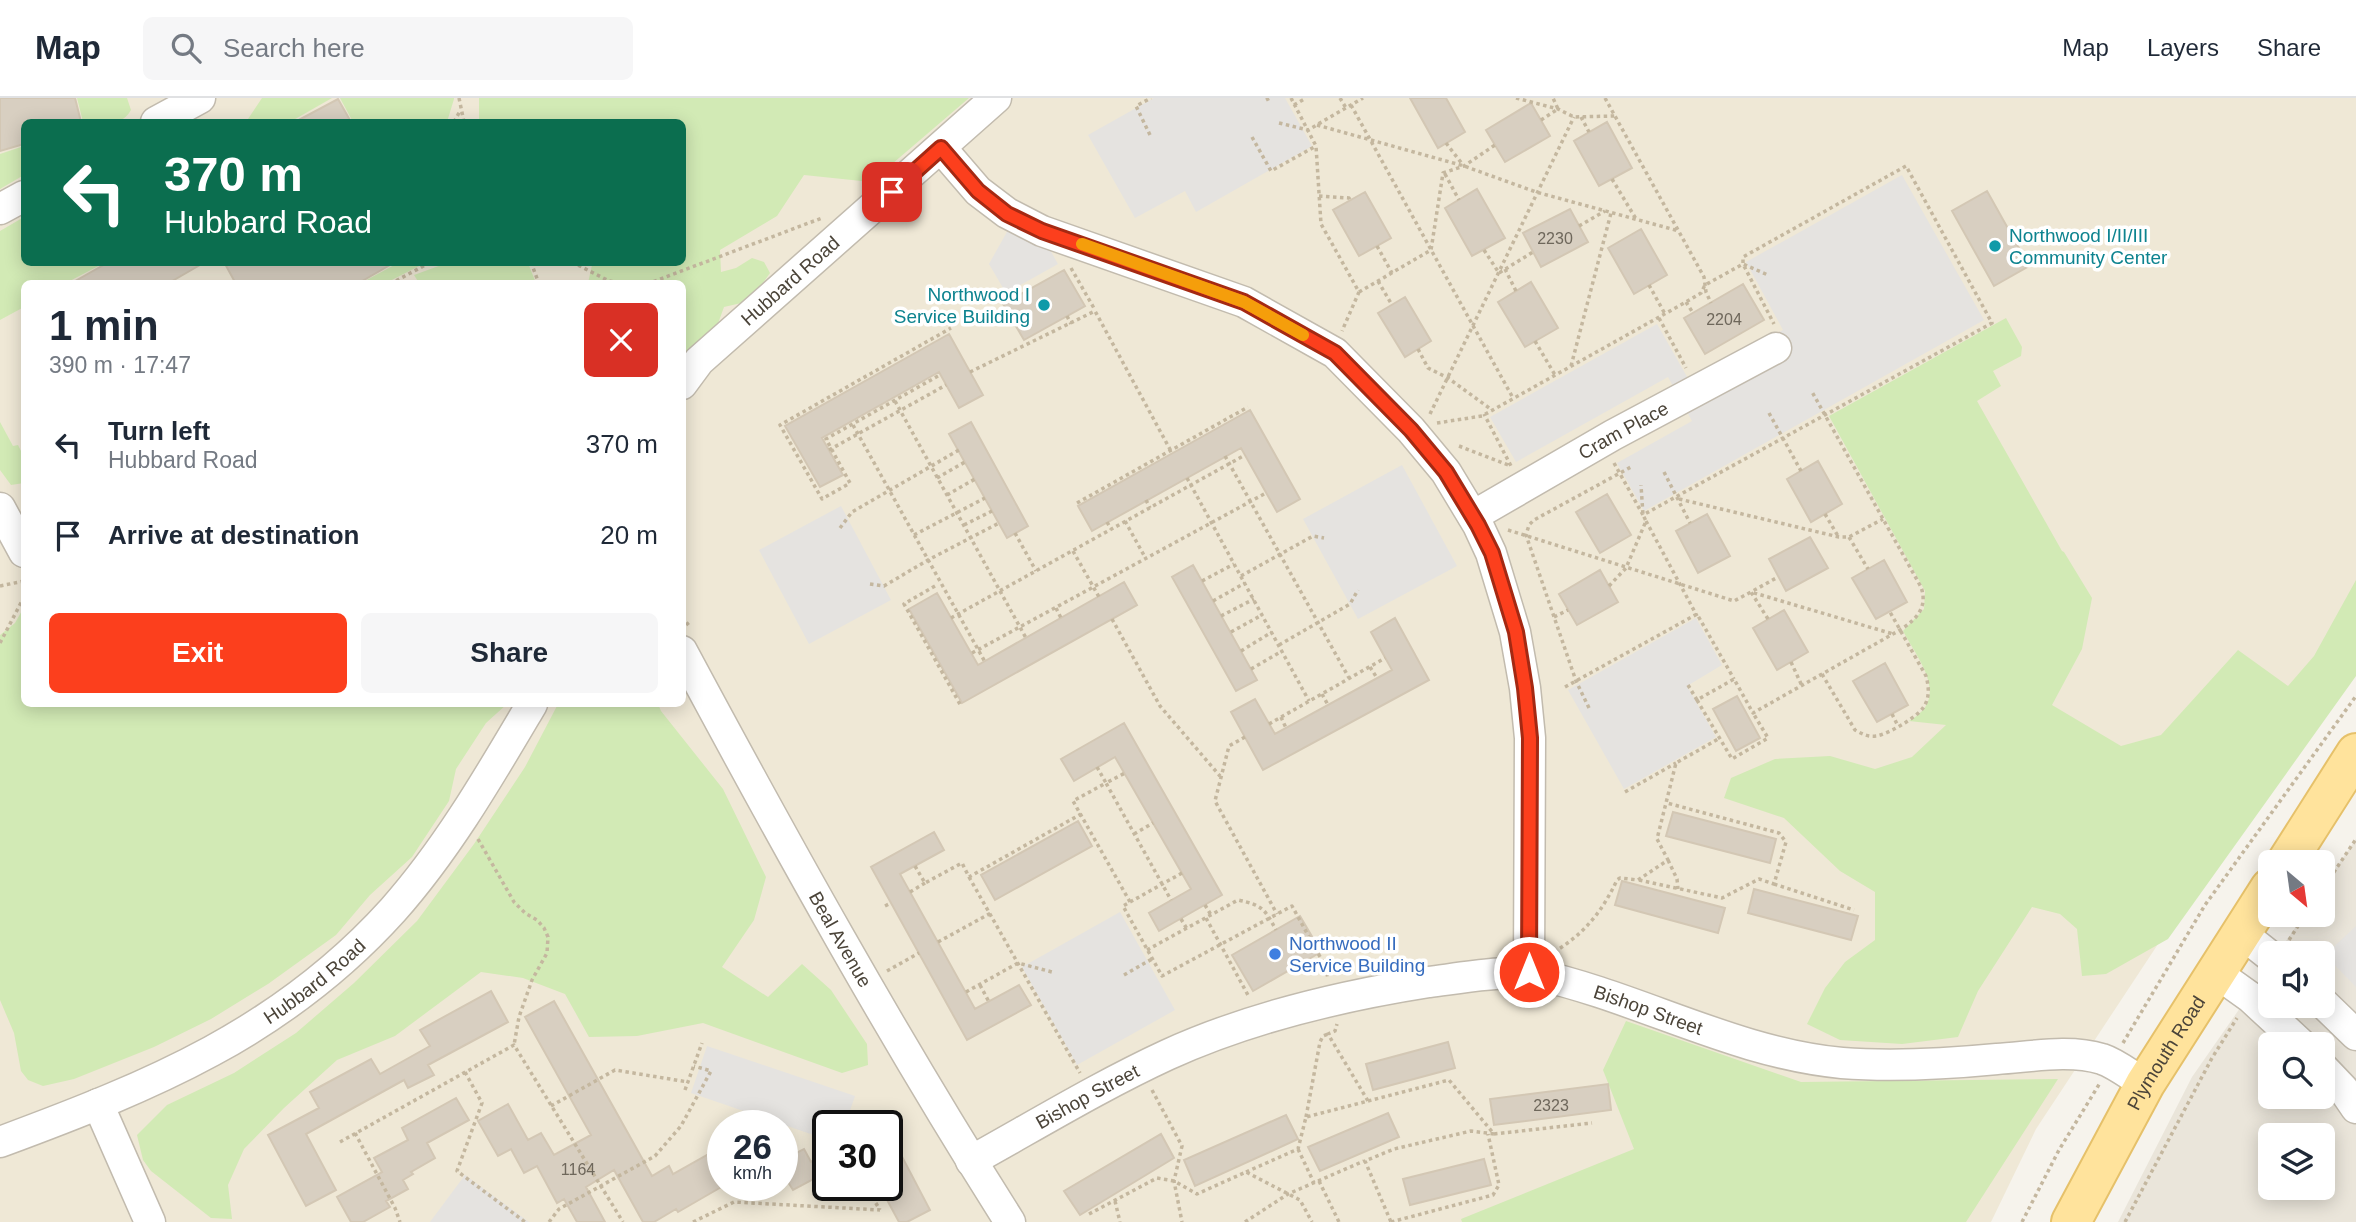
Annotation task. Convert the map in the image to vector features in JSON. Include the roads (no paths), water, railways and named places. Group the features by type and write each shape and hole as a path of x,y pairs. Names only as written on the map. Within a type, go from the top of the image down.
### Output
{"main road":[{"path":"2294,850 2356,753"},
{"name":"Plymouth Road","path":"2071,1222 2145,1084 2215,972 2258,948"}],"street":[{"path":"162,119 200,98"},
{"name":"Hubbard Road","path":"686,379 699,361 996,98"},
{"path":"941,148 978,191 1007,214 1042,231 1244,302 1335,353 1425,446 1446,472 1476,520 1492,553 1516,632 1530,738 1537,965"},
{"path":"0,209 21,198"},
{"name":"Cram Place","path":"1476,520 1613,435 1775,340"},
{"path":"0,509 21,547"},
{"name":"Beal Avenue","path":"687,640 792,856 931,1097 1010,1222"},
{"name":"Hubbard Road","path":"0,1142 98,1104 188,1064 247,1033 295,999 355,949 394,909 443,846 530,707"},
{"name":"Bishop Street","path":"971,1161 1115,1080 1216,1035 1289,1011 1361,992 1537,965 1563,981 1747,1044 1799,1057 1903,1065 2054,1055 2102,1059 2145,1084"},
{"path":"2215,972 2250,998 2288,1032"},
{"path":"2335,1015 2356,1035"},
{"path":"2335,1076 2352,1090"},
{"path":"98,1104 150,1222"}],"place":[{"name":"Northwood I/II/III Community Center","path":"1995,246"},
{"name":"Northwood I Service Building","path":"1044,305"},
{"name":"Northwood II Service Building","path":"1275,954"}]}
